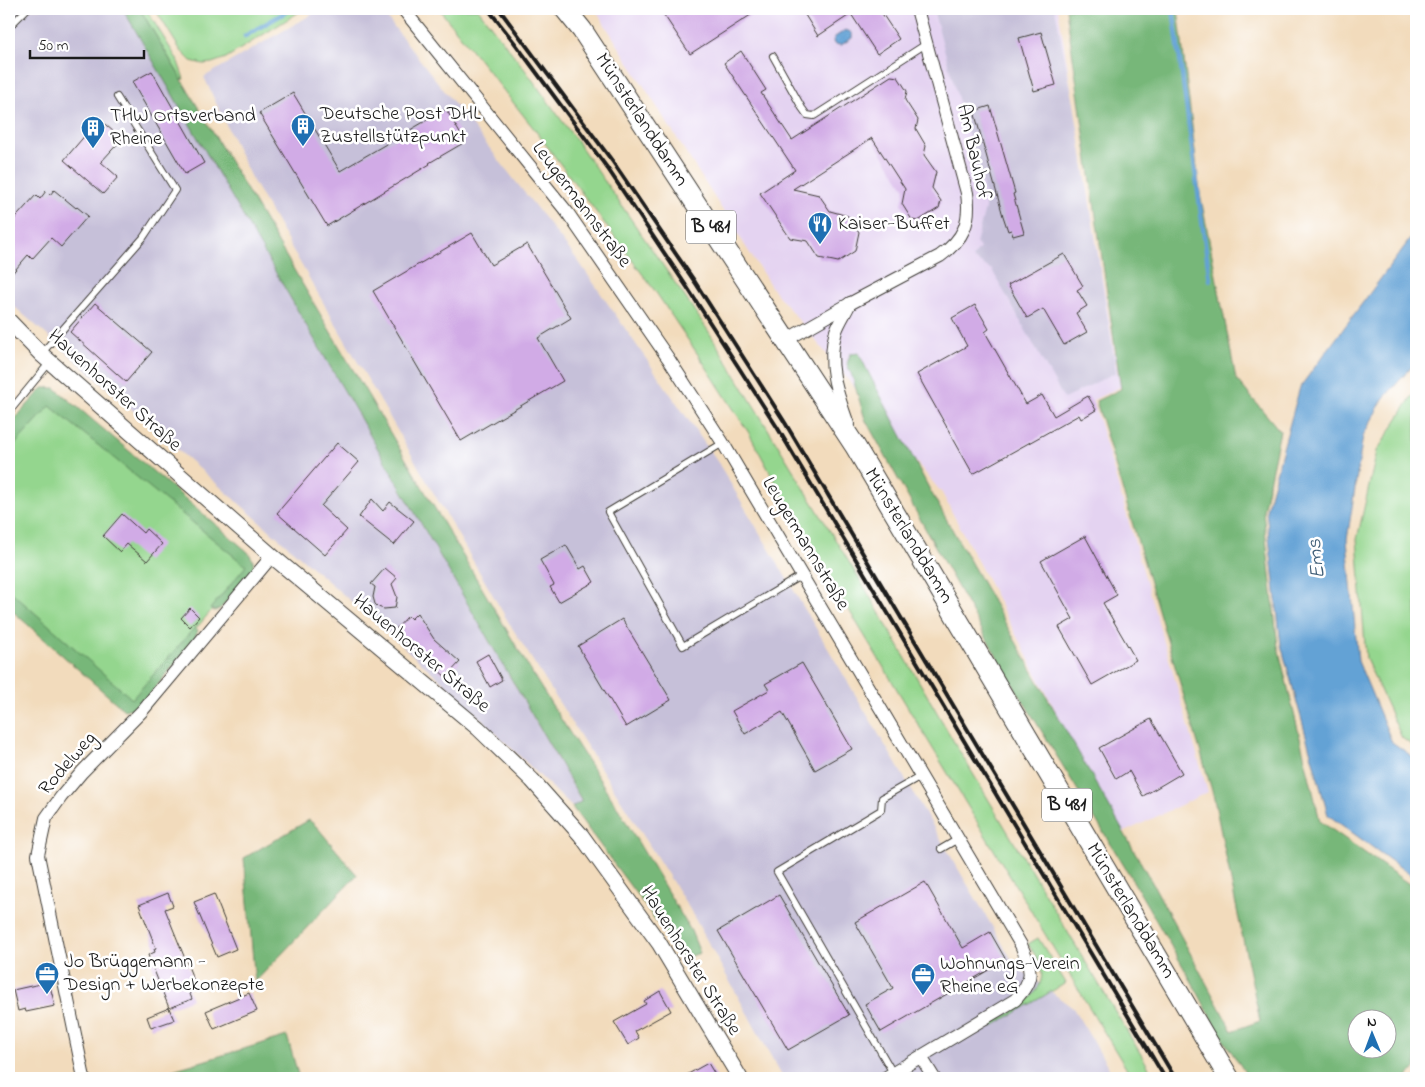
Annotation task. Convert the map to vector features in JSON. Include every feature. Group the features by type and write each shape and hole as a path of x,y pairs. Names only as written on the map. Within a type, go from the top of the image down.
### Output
{"main road":[{"name":"Münsterlanddamm","path":"565,9 582,30 855,446 1229,1078"}],"street":[{"name":"Leugermannstraße","path":"403,9 567,212 668,358 723,443 1021,945 1031,972 1028,982 1015,1000 889,1076"},
{"name":"Am Bauhof","path":"786,340 940,256 950,249 965,228 968,214 967,193 917,9"},
{"path":"851,303 836,331 832,357 835,388 855,446"},
{"name":"Hauenhorster Straße","path":"9,321 45,358 272,556 478,728 532,780 575,828 659,943 740,1078"},
{"name":"Rodelweg","path":"84,1078 38,855 46,818 82,772 142,710 272,556"},
{"path":"921,1057 934,1078"}],"lane":[{"path":"9,28 27,9"},
{"path":"773,56 802,108 807,115 814,116 926,44"},
{"path":"9,412 45,358 142,238 175,190 117,97"},
{"path":"723,443 608,512 683,646 802,575"},
{"path":"889,1076 777,872 882,810 882,798 920,776"},
{"path":"941,848 958,839"}],"shaded area":[{"path":"9,9 123,9 582,802 572,807 442,681 9,302"},
{"path":"321,9 380,9 579,262 719,464 1015,965 1073,1008 1115,1078 783,1078 689,908 509,623 251,178 204,77"},
{"path":"595,9 1058,9 1120,387 1093,400 1208,792 1120,834 942,493 772,288"},
{"path":"933,9 1055,9 1074,104 1116,372 1064,399 992,270 972,258 980,248 976,243 985,209 985,195"}],"green space":[{"path":"123,9 140,9 538,683 619,810 691,931 700,953 682,959 572,807 582,801"},
{"path":"140,9 146,9 177,59 184,79 182,80"},
{"path":"155,9 304,9 226,58 203,64 191,61 181,51"},
{"path":"439,9 478,9 581,147 709,332 866,590 957,747 1155,1078 1132,1078 823,567 749,433 703,362 655,291 535,130"},
{"path":"1066,9 1178,9 1200,193 1236,379 1280,431 1263,511 1278,647 1320,821 1416,889 1416,1067 1407,1078 1249,1078 1222,1038 1192,982 1126,869 1006,673 865,419 847,364 850,354 859,353 931,492 1153,884 1232,1031 1260,1021 1213,794 1096,401 1121,389"},
{"path":"49,387 252,563 128,708 9,606 9,432"},
{"path":"43,388 55,388 248,552 253,560 254,571 221,608 215,611 210,609 246,566 50,406 9,451 9,425"},
{"path":"1416,390 1416,748 1402,738 1366,659 1357,539 1377,451"},
{"path":"9,590 132,699 195,627 198,630 194,641 143,703 134,708 124,710 9,608"},
{"path":"309,820 357,875 255,982 244,858"},
{"path":"1038,938 1066,983 991,1027 991,1024 1025,1002 1038,987 1041,979 1041,969 1028,944"},
{"path":"287,1036 299,1078 146,1078"}],"water":[{"path":"846,30 852,33 852,38 841,45 834,44 835,37"},
{"name":"Ems","path":"1416,231 1416,362 1383,399 1363,436 1347,540 1358,661 1392,742 1416,759 1416,879 1328,815 1281,645 1266,510 1300,387"}],"building":[{"path":"660,9 760,9 690,54"},
{"path":"815,9 879,9 899,39 877,54 851,14 818,36 805,15"},
{"path":"1041,32 1056,85 1034,91 1019,38"},
{"path":"741,51 766,90 761,93 792,140 891,76 898,77 907,91 905,100 918,120 916,129 926,146 924,155 936,172 932,188 941,201 939,208 918,221 912,220 902,204 905,189 872,138 793,189 819,195 830,211 848,216 859,232 855,251 838,262 819,258 808,241 790,238 760,193 795,170 724,63"},
{"path":"152,71 204,163 185,174 132,82"},
{"name":"Deutsche Post DHL Zustellstützpunkt","path":"293,93 340,171 446,109 465,142 327,226 259,113"},
{"path":"990,106 1015,193 1013,194 1024,233 1013,236 1011,230 1008,231 1003,216 974,111"},
{"name":"THW Ortsverband Rheine","path":"99,119 122,139 101,162 118,177 103,194 64,160"},
{"path":"54,190 88,216 61,247 51,238 32,259 28,255 9,277 9,225 36,195 40,199 46,191 50,195"},
{"path":"472,233 491,265 527,244 571,318 538,338 563,381 461,441 373,291"},
{"path":"1064,254 1083,286 1077,290 1087,306 1076,313 1087,332 1064,345 1043,309 1027,318 1008,285"},
{"path":"95,303 152,352 126,382 70,332"},
{"path":"975,305 989,329 985,332 1026,404 1042,395 1054,416 1088,396 1096,410 1081,419 1079,415 973,474 917,374 967,346 952,318"},
{"path":"337,443 359,462 321,506 347,530 325,555 277,513"},
{"path":"372,499 383,511 390,502 414,521 394,545 359,517"},
{"path":"122,514 143,533 146,529 162,544 147,561 127,544 120,552 103,536"},
{"path":"1085,536 1117,595 1103,603 1136,660 1092,685 1059,627 1073,619 1041,561"},
{"path":"566,545 580,569 585,566 594,582 559,602 550,587 554,585 540,560"},
{"path":"385,568 397,578 392,584 397,597 395,608 384,609 378,607 373,597 375,587 371,584"},
{"path":"190,608 199,617 190,627 181,618"},
{"path":"417,613 434,639 460,662 446,677 394,631 408,616 411,619"},
{"path":"622,619 671,700 626,727 578,646"},
{"path":"488,654 502,680 490,687 476,661"},
{"path":"802,663 852,749 815,770 782,712 745,734 732,711 769,690 765,684"},
{"path":"1151,719 1182,773 1143,796 1129,771 1116,779 1099,748"},
{"path":"925,882 963,948 990,932 1006,960 881,1032 865,1004 893,988 855,922"},
{"path":"168,893 173,906 165,909 196,986 188,989 192,999 169,1008 148,955 155,952 154,949 156,948 139,905"},
{"path":"214,894 236,949 217,957 194,902"},
{"path":"779,895 849,1015 788,1050 718,931"},
{"path":"49,982 55,1006 26,1012 25,1009 18,1011 13,990"},
{"path":"660,991 671,1011 635,1031 639,1038 628,1045 614,1022 646,1004 644,1001"},
{"path":"249,993 257,1011 214,1029 206,1011"},
{"path":"169,1008 174,1020 151,1028 147,1017"},
{"path":"708,1063 717,1078 681,1078"}],"waterway":[{"path":"245,36 291,9"},
{"path":"1173,9 1210,280"}],"railway":[{"path":"488,9 608,169 777,427 1165,1078"},
{"path":"499,9 613,162 695,282 784,421 1175,1078"}],"place":[{"name":"Deutsche Post DHL Zustellstützpunkt","path":"303,147"},
{"name":"THW Ortsverband Rheine","path":"93,149"},
{"name":"Kaiser-Buffet","path":"820,245"},
{"name":"Jo Brüggemann - Design + Werbekonzepte","path":"47,995"},
{"name":"Wohnungs-Verein Rheine eG","path":"923,996"}]}
